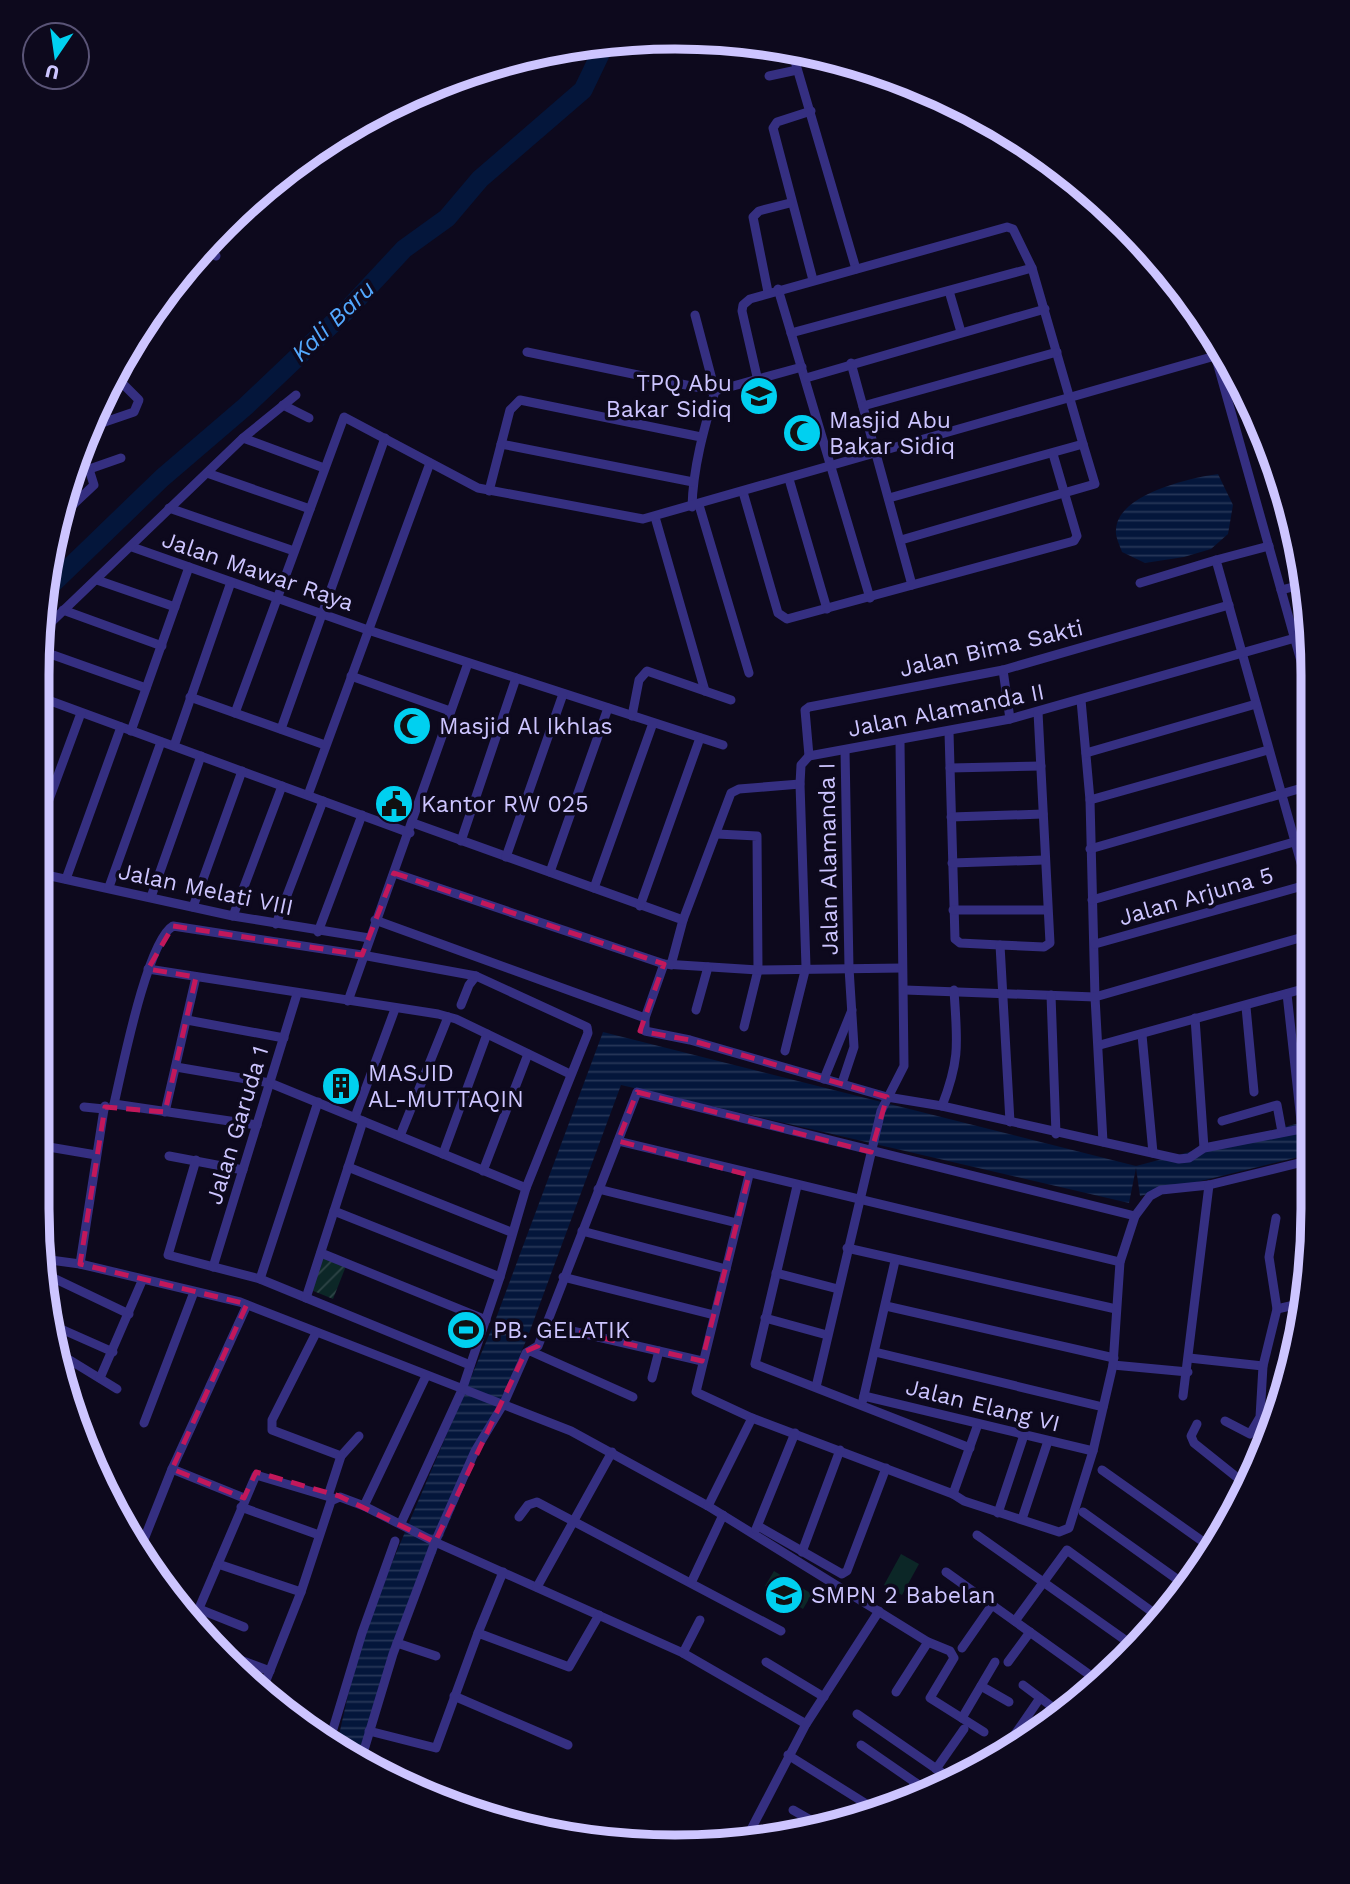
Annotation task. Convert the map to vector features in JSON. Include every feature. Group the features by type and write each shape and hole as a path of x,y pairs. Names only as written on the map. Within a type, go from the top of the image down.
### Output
{"street":[{"path":"795,61 856,269"},
{"path":"769,76 797,70"},
{"path":"811,111 777,121 773,126 790,203 813,280"},
{"path":"790,203 759,211 753,219 773,290 792,333 806,378 870,598"},
{"path":"758,381 742,308 750,299 773,290 1007,227 1013,229 1032,268 1095,484 901,540"},
{"path":"792,333 1032,268"},
{"path":"949,291 961,332"},
{"path":"806,378 1045,309"},
{"path":"695,315 715,391 701,437 693,482 696,506 749,673"},
{"path":"527,352 715,391 802,367"},
{"path":"863,406 1057,352"},
{"path":"235,713 342,417 489,491 623,517 655,517 1213,356"},
{"path":"851,363 912,585"},
{"path":"1223,373 1301,659"},
{"path":"103,423 134,412 138,408 139,400 122,383"},
{"path":"51,621 133,547 169,508 243,438 296,395"},
{"path":"489,491 512,405 520,400 701,437"},
{"path":"283,405 309,418"},
{"path":"243,438 324,468"},
{"path":"281,729 385,438"},
{"path":"501,444 693,482"},
{"path":"888,498 1083,444"},
{"path":"743,492 779,616 787,619 1074,541 1077,536 1053,454"},
{"path":"83,471 121,458"},
{"path":"308,795 430,463"},
{"path":"72,505 94,485 89,469"},
{"path":"207,473 310,509"},
{"path":"789,480 827,609"},
{"path":"169,508 295,551"},
{"path":"655,517 705,691"},
{"path":"1140,583 1269,546"},
{"name":"Jalan Mawar Raya","path":"133,547 368,630 723,746"},
{"path":"1216,560 1244,652 1301,867"},
{"path":"131,731 189,567"},
{"path":"97,580 175,607"},
{"path":"174,746 231,582"},
{"path":"1281,590 1295,587"},
{"name":"Jalan Bima Sakti","path":"808,756 805,710 808,707 1003,670 1229,605"},
{"path":"62,610 162,646"},
{"name":"Jalan Alamanda II","path":"808,756 1010,719 1295,638"},
{"path":"50,654 146,688"},
{"path":"348,1001 362,954 411,828 468,663"},
{"path":"1003,670 1010,719"},
{"path":"632,716 639,680 645,672 731,699"},
{"path":"351,676 450,711"},
{"path":"460,841 516,678"},
{"path":"506,857 563,694"},
{"path":"190,697 325,745"},
{"path":"1081,700 1090,800 1095,997 1100,1045 1103,1142"},
{"path":"49,701 362,815 460,841 683,919"},
{"path":"1086,753 1256,704"},
{"path":"550,872 608,708"},
{"path":"949,732 953,910 957,942 1047,947 1050,943 1038,712"},
{"path":"49,800 82,713"},
{"path":"594,888 653,723"},
{"path":"66,879 121,727"},
{"path":"640,906 700,738"},
{"path":"816,1387 881,1111 904,1066 900,741"},
{"path":"109,887 162,742"},
{"name":"Jalan Alamanda I","path":"842,1083 854,1047 849,968 845,750"},
{"path":"1090,800 1268,750"},
{"path":"151,897 201,756"},
{"path":"785,1051 806,967 800,783 801,765 808,756"},
{"path":"950,768 1041,765"},
{"path":"193,907 242,771"},
{"path":"800,783 735,790 728,799 717,835 645,1018 643,1027 650,1033 690,1040 887,1097 942,1106 1179,1159 1189,1158 1204,1148 1301,1129"},
{"path":"233,916 282,786"},
{"path":"1090,849 1301,789"},
{"path":"276,924 323,801"},
{"path":"951,817 1043,814"},
{"path":"318,932 362,815"},
{"path":"717,835 757,836 758,970 744,1027"},
{"path":"1092,900 1294,842"},
{"path":"953,863 1044,860"},
{"path":"394,873 668,964 758,970 806,967 902,968"},
{"name":"Jalan Melati VIII","path":"49,875 233,916 318,932 369,938"},
{"name":"Jalan Arjuna 5","path":"1095,944 1301,886"},
{"path":"953,910 1047,910"},
{"path":"375,920 645,1018"},
{"path":"114,1104 148,969 165,934 173,926 362,954 476,976 587,1027 526,1188 463,1390 401,1523"},
{"path":"905,990 1095,997 1301,938"},
{"path":"1000,945 1010,1122"},
{"path":"696,1010 708,967"},
{"path":"148,969 448,1017 570,1074"},
{"path":"165,1112 196,976"},
{"path":"461,1005 468,985 476,976"},
{"path":"1100,1045 1195,1018 1246,1007 1301,989"},
{"path":"942,1106 956,1070 958,1051 954,990"},
{"path":"1287,993 1301,1088"},
{"name":"Jalan Garuda 1","path":"213,1267 297,994"},
{"path":"1051,995 1056,1133"},
{"path":"1246,1007 1254,1092"},
{"path":"306,1298 395,1009"},
{"path":"824,1079 852,1010"},
{"path":"400,1136 448,1017"},
{"path":"1195,1018 1204,1148"},
{"path":"187,1020 284,1038"},
{"path":"443,1154 487,1034"},
{"path":"1142,1035 1153,1153"},
{"path":"483,1171 528,1054"},
{"path":"176,1067 270,1083 526,1188"},
{"path":"363,1752 433,1540 475,1451 504,1404 529,1350 538,1346 637,1092 1135,1216"},
{"path":"260,1279 318,1102"},
{"path":"84,1107 104,1109 114,1104 257,1125"},
{"path":"1222,1121 1277,1105 1282,1132"},
{"path":"80,1264 104,1109"},
{"path":"618,1141 749,1175 1120,1262"},
{"path":"49,1147 96,1155"},
{"path":"169,1156 243,1170"},
{"path":"196,1160 167,1254 260,1279 470,1365"},
{"path":"749,1175 696,1392 752,1418 998,1513 1059,1532 1066,1531 1093,1451 1113,1361 1120,1262 1135,1216 1155,1192 1209,1185 1301,1162"},
{"path":"348,1167 512,1232"},
{"path":"1184,1396 1209,1185"},
{"path":"797,1186 755,1364 863,1401 970,1448"},
{"path":"598,1189 737,1223"},
{"path":"334,1211 500,1278"},
{"path":"1225,1421 1250,1434 1260,1417 1263,1366 1277,1309 1269,1257 1276,1217"},
{"path":"582,1231 726,1269"},
{"path":"847,1248 1116,1309"},
{"path":"321,1253 485,1320"},
{"path":"51,1260 80,1264 247,1305 316,1334 504,1404 612,1452 723,1515 802,1552 839,1574 845,1573 886,1468"},
{"path":"863,1401 895,1261"},
{"path":"776,1273 838,1289"},
{"path":"563,1277 714,1315"},
{"path":"53,1278 129,1314"},
{"path":"100,1378 142,1281"},
{"path":"144,1423 194,1292"},
{"path":"144,1539 172,1469 247,1305"},
{"path":"1277,1309 1294,1305"},
{"path":"886,1306 1113,1361 1188,1372"},
{"path":"765,1318 827,1335"},
{"path":"546,1325 702,1361"},
{"path":"61,1329 113,1352"},
{"path":"316,1334 271,1426 279,1434 341,1456"},
{"path":"529,1350 634,1397"},
{"path":"652,1378 659,1351"},
{"path":"875,1352 1103,1407"},
{"path":"67,1358 117,1389"},
{"path":"1189,1358 1263,1366"},
{"path":"364,1506 426,1376"},
{"name":"Jalan Elang VI","path":"863,1401 1093,1451"},
{"path":"708,1506 752,1418"},
{"path":"953,1494 978,1424"},
{"path":"1197,1424 1192,1436 1194,1443 1239,1479"},
{"path":"756,1530 795,1433"},
{"path":"998,1513 1024,1435"},
{"path":"265,1683 301,1592 341,1456 359,1436"},
{"path":"1022,1519 1048,1441"},
{"path":"802,1552 840,1450"},
{"path":"537,1587 612,1452"},
{"path":"172,1469 319,1535"},
{"path":"1102,1471 1204,1542"},
{"path":"197,1613 253,1479 261,1474 364,1506 683,1653 806,1724"},
{"path":"519,1517 527,1505 537,1502 781,1631"},
{"path":"1083,1512 1179,1580"},
{"path":"691,1583 723,1515"},
{"path":"756,1530 928,1642 950,1651 954,1658 930,1698 984,1732"},
{"path":"977,1535 1128,1642"},
{"path":"332,1732 362,1633 395,1541"},
{"path":"1015,1621 1067,1550 1153,1613"},
{"path":"218,1564 301,1592"},
{"path":"369,1731 436,1748 503,1572"},
{"path":"946,1572 1092,1676"},
{"path":"962,1648 992,1605"},
{"path":"199,1609 244,1627"},
{"path":"750,1831 806,1724 879,1611"},
{"path":"478,1633 569,1667 599,1615"},
{"path":"683,1653 700,1620"},
{"path":"1008,1662 1030,1632"},
{"path":"896,1692 928,1642"},
{"path":"397,1643 436,1656"},
{"path":"241,1660 270,1671"},
{"path":"766,1662 824,1697"},
{"path":"962,1718 995,1662"},
{"path":"1023,1685 1054,1708"},
{"path":"981,1686 1009,1702"},
{"path":"454,1696 568,1745"},
{"path":"1016,1734 1041,1698"},
{"path":"858,1714 943,1774"},
{"path":"936,1769 964,1729"},
{"path":"861,1745 919,1785"},
{"path":"788,1755 867,1805"},
{"path":"912,1788 916,1783"},
{"path":"793,1810 809,1820"}],"highlighted area":[{"path":"394,873 664,964 640,1031 690,1040 887,1097 871,1152 637,1092 618,1141 749,1175 702,1361 546,1325 538,1346 526,1351 435,1542 339,1496 256,1472 244,1498 172,1469 247,1304 80,1264 105,1107 165,1112 196,977 148,969 173,926 362,955"}],"green space":[{"path":"323,1257 346,1266 333,1299 311,1290"},
{"path":"901,1554 919,1564 902,1595 884,1585"},
{"path":"774,1571 812,1594 803,1609 765,1586"}],"water":[{"path":"1218,474 1233,505 1228,534 1211,549 1184,557 1145,563 1122,552 1116,530 1120,517 1128,507 1157,490 1190,479"},
{"path":"603,1032 1136,1166 1301,1123 1301,1156 1140,1196 1136,1168 1129,1203 621,1085 528,1336 393,1654 366,1753 339,1736 362,1633 495,1321"}],"waterway":[{"name":"Kali Baru","path":"56,580 162,478 246,406 349,308 404,249 447,218 480,179 583,90 601,53"}],"place":[{"name":"TPQ Abu Bakar Sidiq","path":"759,396"},
{"name":"Masjid Abu Bakar Sidiq","path":"802,433"},
{"name":"Masjid Al Ikhlas","path":"412,726"},
{"name":"Kantor RW 025","path":"394,804"},
{"name":"MASJID AL-MUTTAQIN","path":"341,1086"},
{"name":"PB. GELATIK","path":"466,1330"},
{"name":"SMPN 2 Babelan","path":"784,1595"}]}
